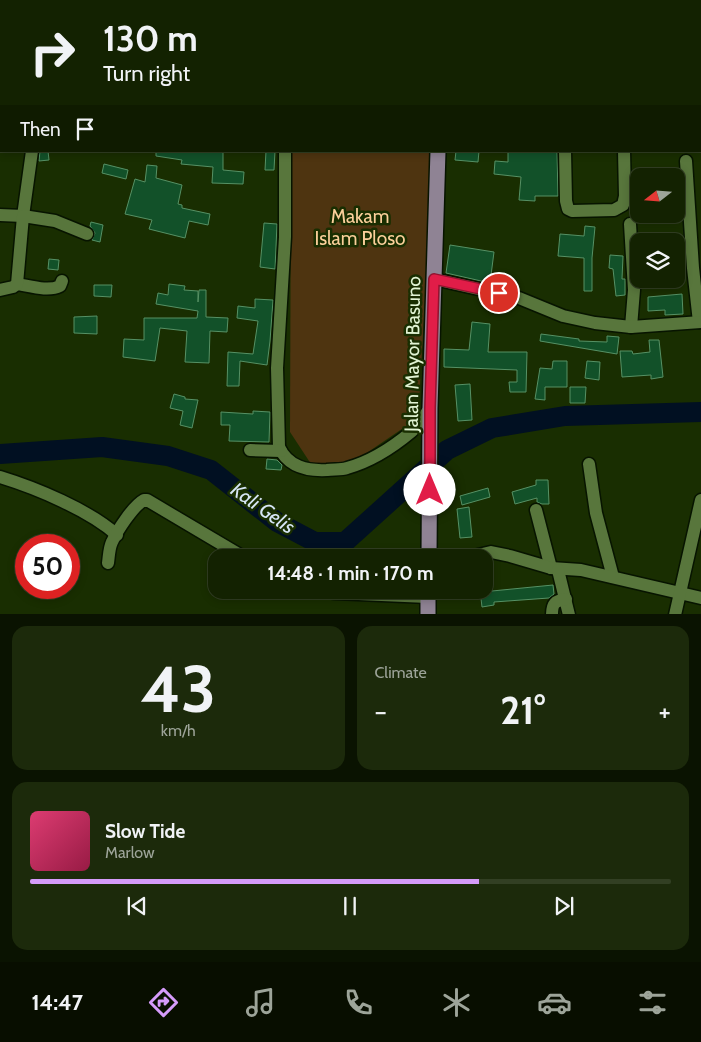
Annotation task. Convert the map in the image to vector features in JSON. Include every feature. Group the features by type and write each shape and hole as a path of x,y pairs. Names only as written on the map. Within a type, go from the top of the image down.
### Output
{"main road":[{"name":"Jalan Mayor Basuno","path":"429,549 430,412 438,152"},
{"path":"428,599 428,614"}],"street":[{"path":"17,284 23,216 32,152"},
{"path":"286,152 285,237 277,368 279,447 281,451 288,461 306,469 345,469 363,462 388,448 412,431 430,412"},
{"path":"565,152 566,201 568,209 572,212 614,210 623,205 625,196 624,152"},
{"path":"434,279 518,298 563,316 595,323 631,327 700,322 693,268 696,222 686,161"},
{"path":"0,215 56,221 87,234"},
{"path":"630,224 634,290 631,327"},
{"path":"0,290 17,284 55,288 60,286 62,282"},
{"path":"250,450 281,451"},
{"path":"589,464 596,513 613,576"},
{"path":"0,478 22,484 74,508 106,525 117,535"},
{"path":"108,562 111,544 133,510 140,502 146,500 230,549"},
{"path":"675,614 697,534 701,500"},
{"path":"536,510 554,569 566,599 569,614"},
{"path":"493,552 554,569 581,570 613,576 701,598"},
{"path":"552,614 554,603 566,599"}],"green space":[{"name":"Makam Islam Ploso","path":"291,152 434,152 418,418 352,463 313,467 290,432"}],"building":[{"path":"40,152 48,152 49,160 39,161"},
{"path":"156,152 223,152 223,170 244,172 243,184 212,183 213,167 181,164 182,160 156,156"},
{"path":"266,152 275,152 274,170 265,170"},
{"path":"456,152 479,152 478,162 455,160"},
{"path":"508,152 557,152 558,196 535,196 535,201 519,200 521,177 494,174 495,161 508,162"},
{"path":"104,164 128,170 126,179 102,173"},
{"path":"147,165 157,166 156,178 182,185 178,204 182,205 182,208 210,214 208,225 189,221 185,238 149,229 152,220 125,214 135,179 145,182"},
{"path":"91,222 103,225 100,242 92,240 95,233 90,226"},
{"path":"264,223 277,224 275,269 260,267"},
{"path":"585,226 595,227 592,258 592,291 584,291 584,258 558,256 560,234 584,236"},
{"path":"450,245 494,252 490,283 446,273"},
{"path":"610,255 623,256 622,279 625,279 625,295 616,296 613,269 609,268"},
{"path":"49,259 59,260 58,270 48,269"},
{"path":"169,284 185,286 184,290 198,291 198,302 199,290 206,290 206,317 228,318 227,332 210,331 209,363 185,362 187,331 160,328 155,361 123,357 124,339 144,340 144,318 197,318 198,311 156,304 158,293 168,295"},
{"path":"94,285 112,285 111,297 94,296"},
{"path":"682,294 683,314 665,315 665,310 648,311 648,297"},
{"path":"255,299 273,300 267,365 240,361 239,386 227,386 228,352 253,354 258,321 237,318 238,306 255,308"},
{"path":"97,316 97,334 74,333 74,317"},
{"path":"472,322 490,324 488,352 527,352 526,392 510,392 509,382 517,382 517,370 444,367 444,349 469,350"},
{"path":"541,334 579,339 579,341 607,342 607,336 619,337 617,354 540,341"},
{"path":"649,340 659,340 663,377 651,379 651,375 622,377 620,351 632,351 633,354 650,352"},
{"path":"553,361 567,361 567,387 545,387 545,400 535,399 540,368 552,369"},
{"path":"587,361 600,362 599,380 585,378"},
{"path":"470,384 472,420 458,421 455,385"},
{"path":"570,387 586,387 585,403 570,403"},
{"path":"174,394 185,397 185,399 198,400 192,428 180,425 183,411 170,408"},
{"path":"253,411 270,412 269,442 229,441 230,425 221,425 221,412 253,414"},
{"path":"267,459 277,460 282,465 281,470 266,469"},
{"path":"536,480 548,480 549,504 537,502 537,498 515,504 512,492 536,485"},
{"path":"488,488 490,497 462,505 460,496"},
{"path":"469,507 472,537 460,538 457,509"},
{"path":"553,585 554,594 549,598 494,602 494,605 482,607 481,599 493,599 493,591"}],"waterway":[{"name":"Kali Gelis","path":"0,454 102,447 168,456 211,470 277,522 315,542 345,542 447,450 492,428 565,416 701,412"}],"route":[{"path":"430,490 430,408 434,279 499,293"}]}
